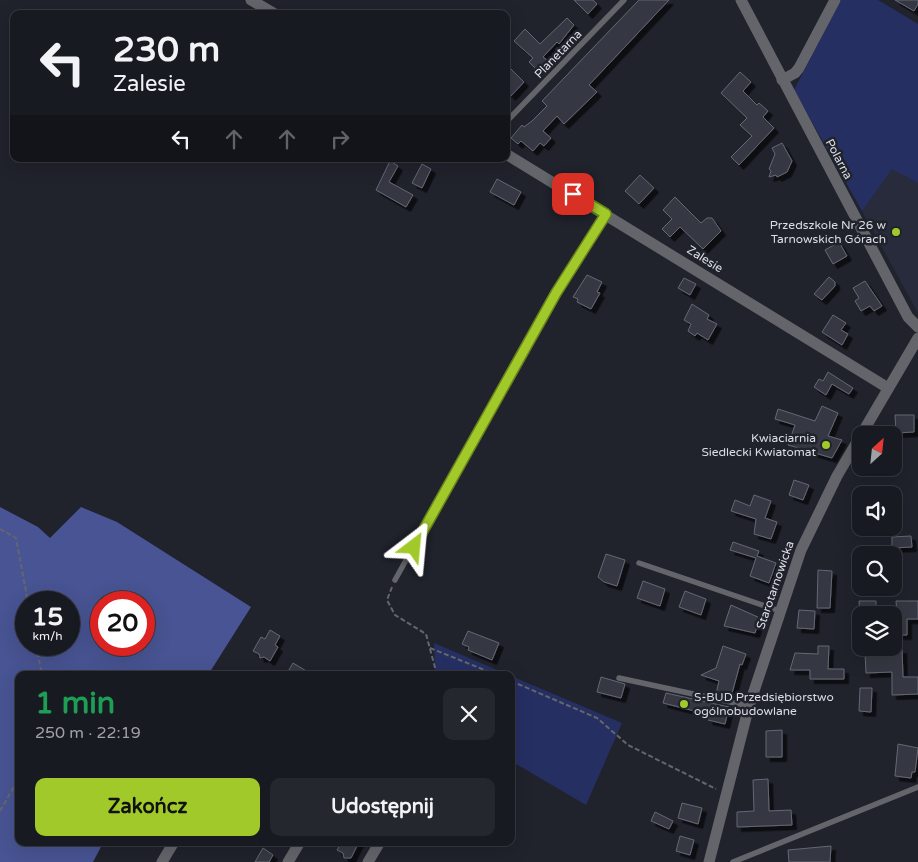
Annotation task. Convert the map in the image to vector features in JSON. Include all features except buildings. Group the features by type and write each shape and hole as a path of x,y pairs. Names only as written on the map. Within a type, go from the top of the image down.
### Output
{"street":[{"path":"251,0 268,10"},
{"name":"Polarna","path":"740,0 908,317 918,327"},
{"path":"782,80 795,73 835,0"},
{"name":"Zalesie","path":"510,156 888,388"},
{"name":"Starotarnowicka","path":"709,862 749,706 801,550 814,519 837,476 918,338"},
{"path":"162,862 172,846"},
{"path":"288,862 298,846"},
{"path":"368,862 378,846"}],"lane":[{"name":"Planetarna","path":"510,118 624,0"},
{"path":"395,580 556,293 606,214"},
{"path":"639,562 780,611"},
{"path":"619,678 749,706"},
{"path":"734,862 918,787"}],"path":[{"path":"0,529 16,538 26,591"},
{"path":"395,580 387,600 395,615 426,634 436,671"},
{"path":"430,648 487,671"},
{"path":"38,656 41,671"},
{"path":"515,683 597,718 628,744 725,794"},
{"path":"0,811 15,785"}],"shaded area":[{"path":"841,0 878,0 918,24 918,183 892,169 862,211 794,90"},
{"name":"Przedszkole Nr 26 w Tarnowskich Górach","path":"892,168 918,183 918,313 862,211"},
{"path":"0,507 38,527 50,538 81,507 117,522 251,607 211,671 15,671 15,846 101,846 93,862 0,862"},
{"path":"434,643 500,671 435,671"},
{"path":"515,678 622,723 586,805 515,763"}],"place":[{"name":"Przedszkole Nr 26 w Tarnowskich Górach","path":"896,232"},
{"name":"Kwiaciarnia Siedlecki Kwiatomat","path":"826,445"},
{"name":"S-BUD Przedsiębiorstwo ogólnobudowlane","path":"684,704"}],"route":[{"path":"414,547 556,293 606,214 573,194"}]}
